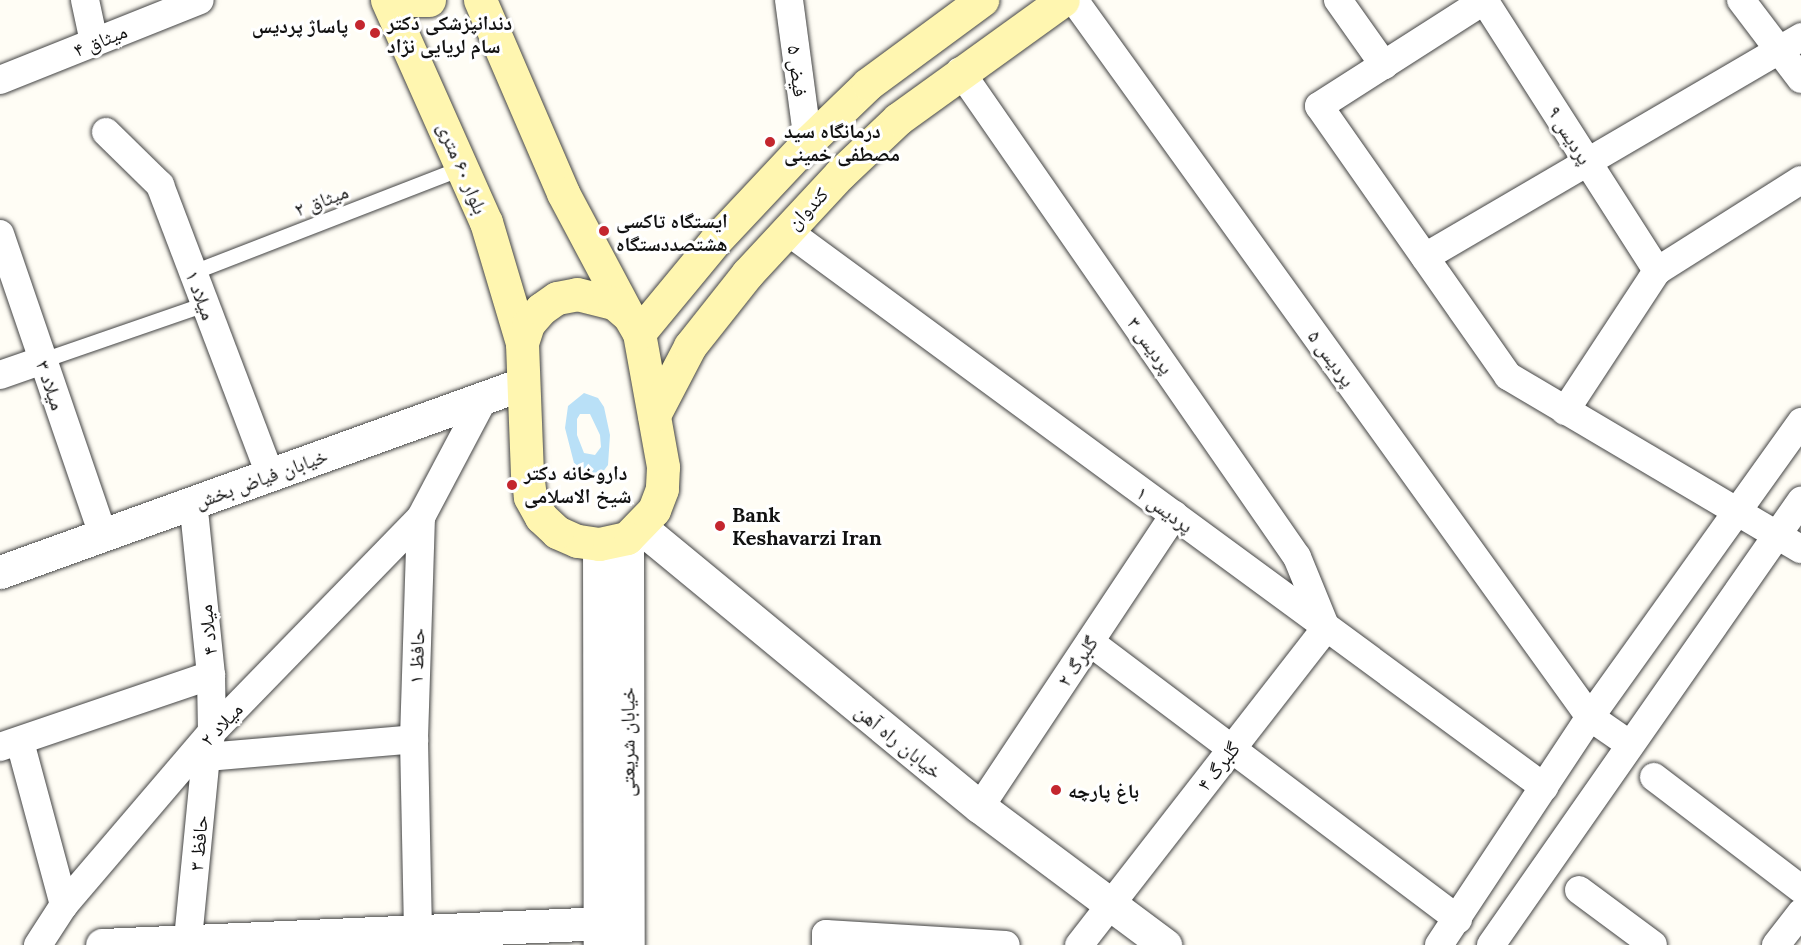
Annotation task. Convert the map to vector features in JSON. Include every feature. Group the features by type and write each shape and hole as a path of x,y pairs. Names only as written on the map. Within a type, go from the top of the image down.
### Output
{"main road":[{"name":"بلوار ۶۰ متری","path":"387,0 464,167 486,222 522,343"},
{"path":"395,0 429,0"},
{"path":"480,0 563,193 634,325 654,415 663,467 662,489 654,510 622,536 577,541 557,532 541,517 530,496 522,384 522,343 528,324 541,309 557,298 576,294 596,295 614,303 634,325"},
{"path":"634,325 808,142 868,84 982,0"},
{"name":"کندوان","path":"654,415 690,346 786,230 898,118 960,71 1063,0"}],"street":[{"path":"85,0 94,42"},
{"name":"فیض ۵","path":"789,0 808,142"},
{"name":"پردیس ۵","path":"1074,0 1590,717 1629,744"},
{"path":"1338,0 1384,64"},
{"path":"1485,0 1319,106 1508,376 1737,514 1801,549"},
{"name":"پردیس ۹","path":"1485,0 1656,271"},
{"path":"1741,0 1790,44 1801,80"},
{"name":"میثاق ۴","path":"0,80 195,1"},
{"path":"1425,257 1790,44"},
{"name":"پردیس ۳","path":"960,71 1297,557 1326,628"},
{"name":"میلاد ۱","path":"106,132 159,185 270,475"},
{"path":"1565,411 1656,271 1801,180"},
{"name":"پردیس ۱","path":"786,230 1544,787"},
{"name":"میلاد ۳","path":"0,234 103,535"},
{"path":"0,375 43,360"},
{"name":"خیابان فیاض بخش","path":"0,572 522,384"},
{"name":"حافظ ۱","path":"428,935 414,739 421,517 484,398"},
{"path":"1439,945 1590,717 1801,422"},
{"path":"1491,945 1629,744 1801,501"},
{"name":"میلاد ۴","path":"193,502 211,675 209,745"},
{"name":"گلبرگ ۲","path":"980,807 1174,515"},
{"name":"میلاد ۲","path":"38,945 64,905 421,517"},
{"name":"خیابان راه آهن","path":"622,536 1165,945"},
{"name":"خیابان شریعتی","path":"600,934 622,536"},
{"name":"خیابان شریعتی","path":"622,536 628,945"},
{"name":"گلبرگ ۴","path":"1079,945 1326,628"},
{"path":"1090,642 1458,919"},
{"path":"64,905 10,744 211,675"},
{"path":"209,745 414,739"},
{"name":"حافظ ۳","path":"189,938 209,745"},
{"path":"1654,777 1801,889"},
{"path":"1579,890 1653,945"},
{"path":"1776,945 1801,913"},
{"path":"102,945 189,938 380,939 428,935 600,934"},
{"path":"826,945 826,934 1006,945"}],"lane":[{"name":"میثاق ۲","path":"193,272 464,167"},
{"path":"43,360 205,304"}],"water":[{"path":"584,393 598,398 604,407 610,435 608,465 602,473 591,475 574,463 565,428 568,406","holes":["580,414 590,414 600,435 601,447 595,455 584,453 577,435 577,419"]}],"place":[{"name":"پاساژ پردیس","path":"360,25"},
{"name":"دندانپزشکی دکتر سام لریایی نژاد","path":"375,33"},
{"name":"درمانگاه سید مصطفی خمینی","path":"770,142"},
{"name":"ایستگاه تاکسی هشتصددستگاه","path":"604,231"},
{"name":"داروخانه دکتر شیخ الاسلامی","path":"512,485"},
{"name":"Bank Keshavarzi Iran","path":"720,526"},
{"name":"باغ پارچه","path":"1056,790"}]}
